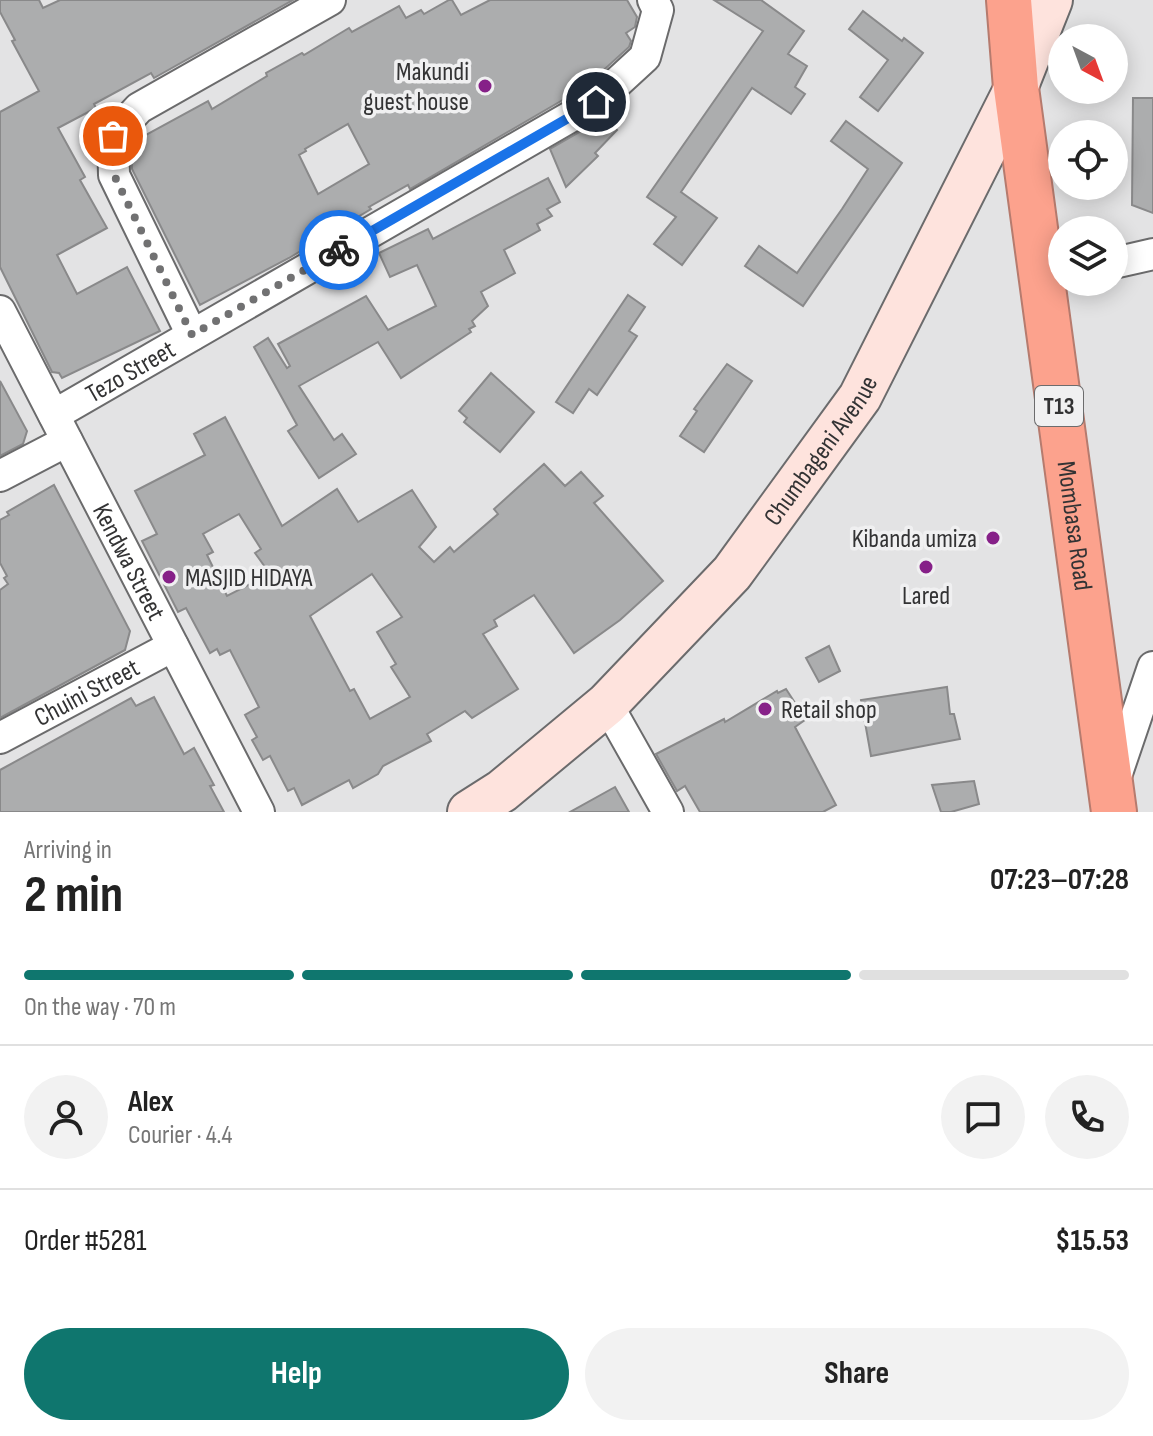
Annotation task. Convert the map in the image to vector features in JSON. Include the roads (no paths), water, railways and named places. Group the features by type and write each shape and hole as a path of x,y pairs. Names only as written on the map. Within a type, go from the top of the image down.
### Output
{"highway":[{"name":"Mombasa Road","path":"1009,0 1016,88 1048,255"},
{"name":"Mombasa Road","path":"1054,296 1113,800"}],"street":[{"path":"192,335 114,175 113,136 139,108 330,0"},
{"name":"Tezo Street","path":"0,476 60,428 192,335 596,102 645,57 658,10 653,0"},
{"name":"Chumbageni Avenue","path":"469,812 502,791 607,704 732,573 860,397 1016,88 1051,0"},
{"path":"1128,260 1153,254"},
{"name":"Kendwa Street","path":"0,311 259,812"},
{"name":"Chuini Street","path":"0,738 173,646"},
{"path":"1113,800 1153,667"},
{"path":"607,704 668,812"}],"place":[{"name":"Makundi guest house","path":"485,86"},
{"name":"Kibanda umiza","path":"993,538"},
{"name":"Lared","path":"926,567"},
{"name":"MASJID HIDAYA","path":"169,577"},
{"name":"Retail shop","path":"765,709"}]}
